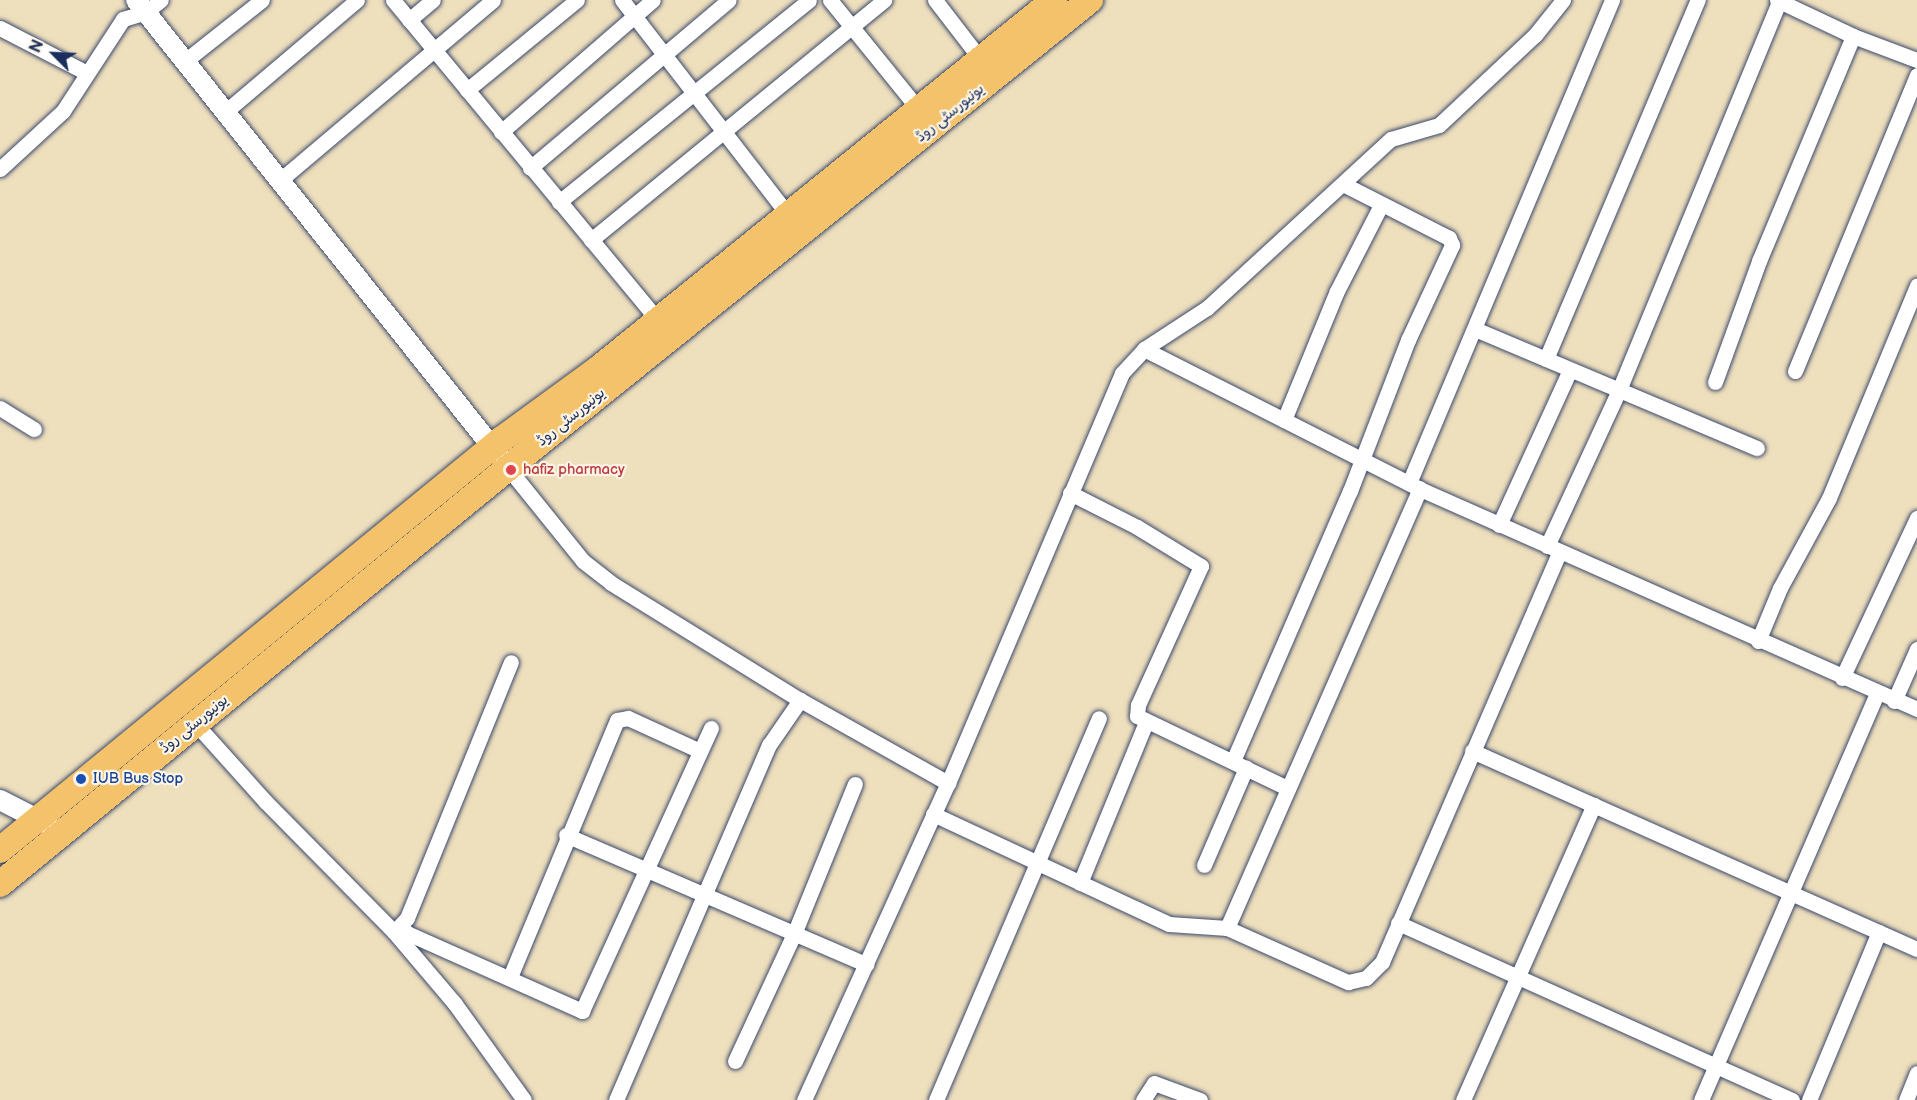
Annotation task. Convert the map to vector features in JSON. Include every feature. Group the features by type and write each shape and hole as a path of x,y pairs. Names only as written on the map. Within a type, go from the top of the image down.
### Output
{"highway":[{"name":"یونیورسٹی روڈ","path":"0,884 508,468 664,328 988,69 1054,0"},
{"name":"یونیورسٹی روڈ","path":"795,223 920,110 988,69 1090,0"},
{"name":"یونیورسٹی روڈ","path":"0,850 493,447 664,328"}],"street":[{"path":"184,61 262,0"},
{"path":"225,112 357,0"},
{"path":"393,0 664,328"},
{"path":"409,20 433,0"},
{"path":"279,181 432,49 493,0"},
{"path":"467,90 577,0"},
{"path":"622,0 795,223"},
{"path":"501,132 653,0"},
{"path":"530,168 729,0"},
{"path":"559,202 694,90 809,0"},
{"path":"830,0 920,110"},
{"path":"591,240 884,0"},
{"path":"935,0 988,69"},
{"path":"804,1100 948,783 1122,373 1144,349 1207,308 1398,135 1438,125 1535,35 1563,0"},
{"path":"1227,928 1415,486 1475,329 1612,0"},
{"path":"1546,359 1698,0"},
{"path":"933,814 1179,928 1227,928 1348,982 1366,978 1382,962 1472,751 1779,0 1853,36 1917,60"},
{"path":"0,169 63,111 85,72 123,19 148,4 184,61 583,561 602,576 800,700 948,783"},
{"path":"0,28 85,72"},
{"path":"1715,382 1759,261 1853,36"},
{"path":"1795,371 1917,75"},
{"path":"1204,865 1240,765 1408,340 1452,245 1449,238 1343,184"},
{"path":"1284,420 1337,291 1381,205"},
{"path":"1758,640 1780,588 1829,498 1917,286"},
{"path":"1475,329 1757,448"},
{"path":"1144,349 1415,486 1877,694 1917,709"},
{"path":"1499,525 1570,369"},
{"path":"0,408 34,429"},
{"path":"1070,493 1137,526 1201,566 1138,705 1137,717 1287,788"},
{"path":"1842,678 1917,518"},
{"path":"1894,700 1917,649"},
{"path":"398,930 460,795 511,662"},
{"path":"1701,1100 1877,694"},
{"path":"616,1100 706,896 769,745 800,700"},
{"path":"510,977 566,835 617,720 622,716 700,751"},
{"path":"936,1100 1099,718"},
{"path":"1080,884 1146,722"},
{"path":"195,723 266,802 398,930 524,1100"},
{"path":"398,930 510,977 582,1011 643,870 711,728"},
{"path":"1472,751 1917,949"},
{"path":"735,1060 794,934 855,784"},
{"path":"0,800 63,832"},
{"path":"1463,1100 1594,805"},
{"path":"566,835 866,964"},
{"path":"1398,923 1792,1100"},
{"path":"1809,1100 1879,932"},
{"path":"1906,1100 1917,1073"},
{"path":"1143,1100 1154,1083 1200,1100"}],"place":[{"name":"hafiz pharmacy","path":"511,470"},
{"name":"IUB Bus Stop","path":"81,779"}]}
